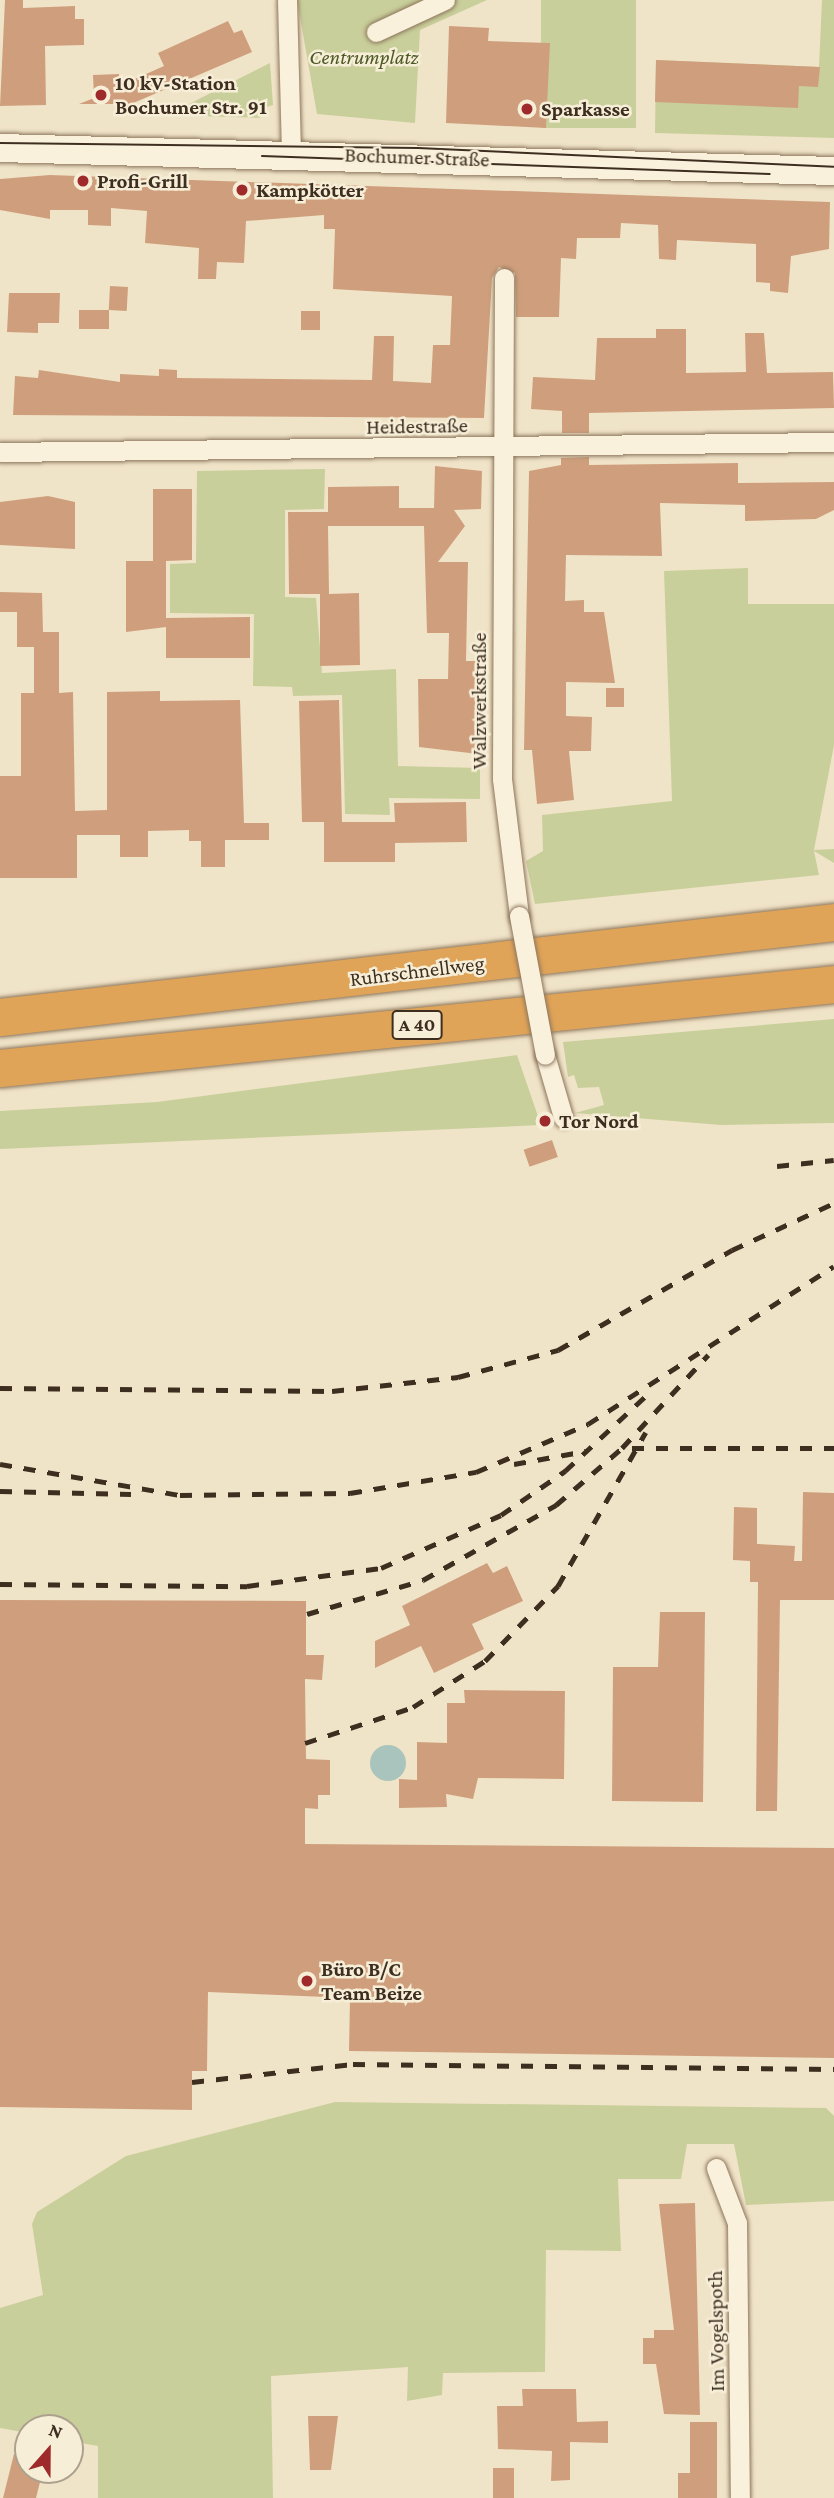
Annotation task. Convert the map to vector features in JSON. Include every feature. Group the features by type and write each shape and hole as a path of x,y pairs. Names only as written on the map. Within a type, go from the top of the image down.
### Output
{"highway":[{"name":"Ruhrschnellweg","path":"0,1017 834,922"},
{"name":"A 40","path":"0,1069 834,984"}],"main road":[{"name":"Bochumer Straße","path":"0,148 291,153 834,171"}],"street":[{"path":"287,0 291,153"},
{"path":"376,32 445,0"},
{"name":"Walzwerkstraße","path":"505,278 502,779 519,916 545,1055 563,1117"},
{"name":"Heidestraße","path":"0,452 834,442"},
{"name":"Im Vogelspoth","path":"716,2168 737,2222 740,2498"}],"green space":[{"name":"Centrumplatz","path":"297,0 487,0 420,30 415,123 317,114"},
{"path":"541,0 636,0 636,128 541,128"},
{"path":"822,0 834,0 834,138 655,133 656,60 819,67"},
{"path":"270,63 273,105 261,109 260,118 197,116 198,107 185,106"},
{"path":"325,469 324,509 285,510 285,597 316,598 322,673 396,669 398,766 480,768 480,799 389,798 390,815 345,814 342,695 293,696 292,687 253,686 254,614 170,613 170,564 196,563 197,471"},
{"path":"748,568 748,604 834,604 834,745 814,850 834,849 834,863 814,851 819,875 535,904 526,861 543,851 542,815 672,801 664,571"},
{"path":"834,1019 834,1123 721,1125 575,1113 604,1105 599,1087 578,1088 574,1075 568,1077 563,1042"},
{"path":"517,1055 541,1125 0,1149 0,1111 157,1102"},
{"path":"335,2102 826,2108 834,2116 834,2201 746,2205 734,2144 687,2144 681,2179 618,2179 621,2251 546,2250 545,2372 443,2373 442,2395 407,2401 408,2367 271,2376 273,2498 98,2498 98,2446 84,2444 84,2414 14,2414 14,2430 0,2428 0,2308 43,2295 32,2224 37,2212 126,2156"}],"water":[{"path":"388,1745 401,1750 406,1763 401,1776 388,1781 375,1776 370,1763 375,1750"}],"building":[{"path":"5,0 23,0 23,8 75,6 75,19 84,19 84,45 45,46 46,105 0,106"},
{"path":"228,21 234,33 242,30 252,52 131,104 79,104 94,98 93,75 119,74 119,86 164,66 158,53"},
{"path":"449,26 489,28 488,41 550,43 546,128 446,123"},
{"path":"656,60 820,67 818,87 799,86 798,108 655,102"},
{"path":"50,175 830,202 829,249 791,256 788,293 770,291 770,283 756,282 756,244 677,240 676,260 659,259 658,225 621,223 620,238 577,238 576,259 561,258 559,317 516,317 515,273 499,267 492,278 484,418 13,415 15,376 38,378 39,370 120,382 120,374 159,376 159,369 177,370 177,378 372,380 374,336 394,336 393,381 431,383 433,345 450,345 452,296 333,289 335,229 324,229 324,215 246,221 244,263 217,262 216,279 198,279 199,248 145,243 147,211 111,208 111,226 88,225 88,210 50,210 50,219 0,210 0,179"},
{"path":"110,286 128,287 127,311 109,310"},
{"path":"9,293 60,293 59,323 38,323 38,333 7,332"},
{"path":"79,310 109,310 109,329 79,329"},
{"path":"301,311 320,311 320,330 301,330"},
{"path":"656,329 686,329 686,373 746,372 745,333 764,333 767,373 833,372 834,408 589,413 589,433 562,433 562,411 531,409 533,377 595,380 597,338 656,338"},
{"path":"589,457 589,465 738,463 738,483 834,482 834,510 816,519 745,521 745,505 660,503 662,556 566,555 565,601 584,600 584,612 604,612 615,683 566,682 566,716 592,717 591,751 569,751 574,800 537,804 532,750 524,750 529,471 561,465 561,458"},
{"path":"435,466 482,471 481,509 454,510 465,526 438,562 468,562 466,661 479,661 478,754 419,747 418,679 448,679 449,633 427,633 424,526 328,526 329,594 359,593 360,665 320,666 320,594 289,594 288,512 328,512 328,487 399,486 399,508 434,508"},
{"path":"153,489 192,489 192,560 166,561 166,618 250,617 250,658 166,658 166,627 126,632 126,561 153,561"},
{"path":"48,496 75,502 75,549 0,545 0,502"},
{"path":"0,592 42,593 43,632 59,632 59,693 73,692 75,811 107,810 107,692 160,691 160,701 240,700 244,823 269,823 269,840 225,840 225,867 201,867 201,841 189,841 189,830 148,831 148,857 120,857 120,835 77,835 77,878 0,878 0,776 21,776 21,693 34,693 34,647 17,647 17,612 0,612"},
{"path":"606,688 624,688 624,707 606,707"},
{"path":"339,700 342,822 395,822 394,803 466,802 467,842 395,843 395,862 324,862 324,822 302,822 299,701"},
{"path":"552,1140 558,1157 529,1167 524,1150"},
{"path":"803,1492 834,1493 834,1600 780,1600 777,1811 756,1811 758,1582 750,1582 750,1561 733,1560 734,1507 757,1508 757,1544 795,1546 794,1561 802,1561"},
{"path":"487,1563 493,1573 507,1566 523,1601 472,1624 484,1649 434,1673 421,1646 375,1668 375,1641 410,1625 402,1606"},
{"path":"0,1600 306,1601 306,1655 324,1655 322,1680 305,1679 306,1759 330,1760 330,1795 318,1795 318,1809 305,1808 305,1844 834,1848 834,2058 349,2051 350,1998 208,1992 207,2071 192,2071 192,2110 0,2107"},
{"path":"660,1612 705,1612 703,1802 612,1801 613,1667 658,1667"},
{"path":"464,1690 565,1691 564,1779 478,1778 473,1799 446,1794 447,1807 399,1808 399,1779 417,1780 417,1742 447,1743 447,1703 465,1703"},
{"path":"695,2203 700,2415 664,2414 656,2364 643,2364 643,2338 654,2338 654,2330 674,2330 659,2204"},
{"path":"522,2389 576,2389 577,2422 608,2421 608,2443 570,2442 570,2480 551,2481 552,2451 498,2449 497,2406 523,2406"},
{"path":"308,2416 338,2416 331,2470 310,2470"},
{"path":"690,2422 717,2422 717,2498 678,2498 678,2473 690,2473"},
{"path":"14,2454 14,2484 40,2484 36,2498 3,2498"},
{"path":"493,2468 514,2468 514,2498 493,2498"}],"tram line":[{"path":"0,143 418,148 834,167"},
{"path":"262,156 770,174"}],"railway":[{"path":"777,1166 834,1160"},
{"path":"0,1388 332,1391 458,1377 558,1350 732,1250 834,1203"},
{"path":"0,1464 180,1495 350,1493 476,1472 588,1424 834,1266"},
{"path":"307,1614 423,1580 556,1505 622,1448 708,1355"},
{"path":"0,1584 247,1586 381,1568 501,1515 565,1471 649,1393"},
{"path":"305,1743 413,1707 485,1661 558,1586 646,1432"},
{"path":"632,1448 834,1448"},
{"path":"514,1464 586,1451"},
{"path":"0,1491 131,1494"},
{"path":"192,2082 353,2064 834,2069"}],"place":[{"name":"10 kV-Station Bochumer Str. 91","path":"101,95"},
{"name":"Sparkasse","path":"527,109"},
{"name":"Profi-Grill","path":"83,181"},
{"name":"Kampkötter","path":"242,190"},
{"name":"Tor Nord","path":"545,1121"},
{"name":"Büro B/C Team Beize","path":"307,1981"}]}
